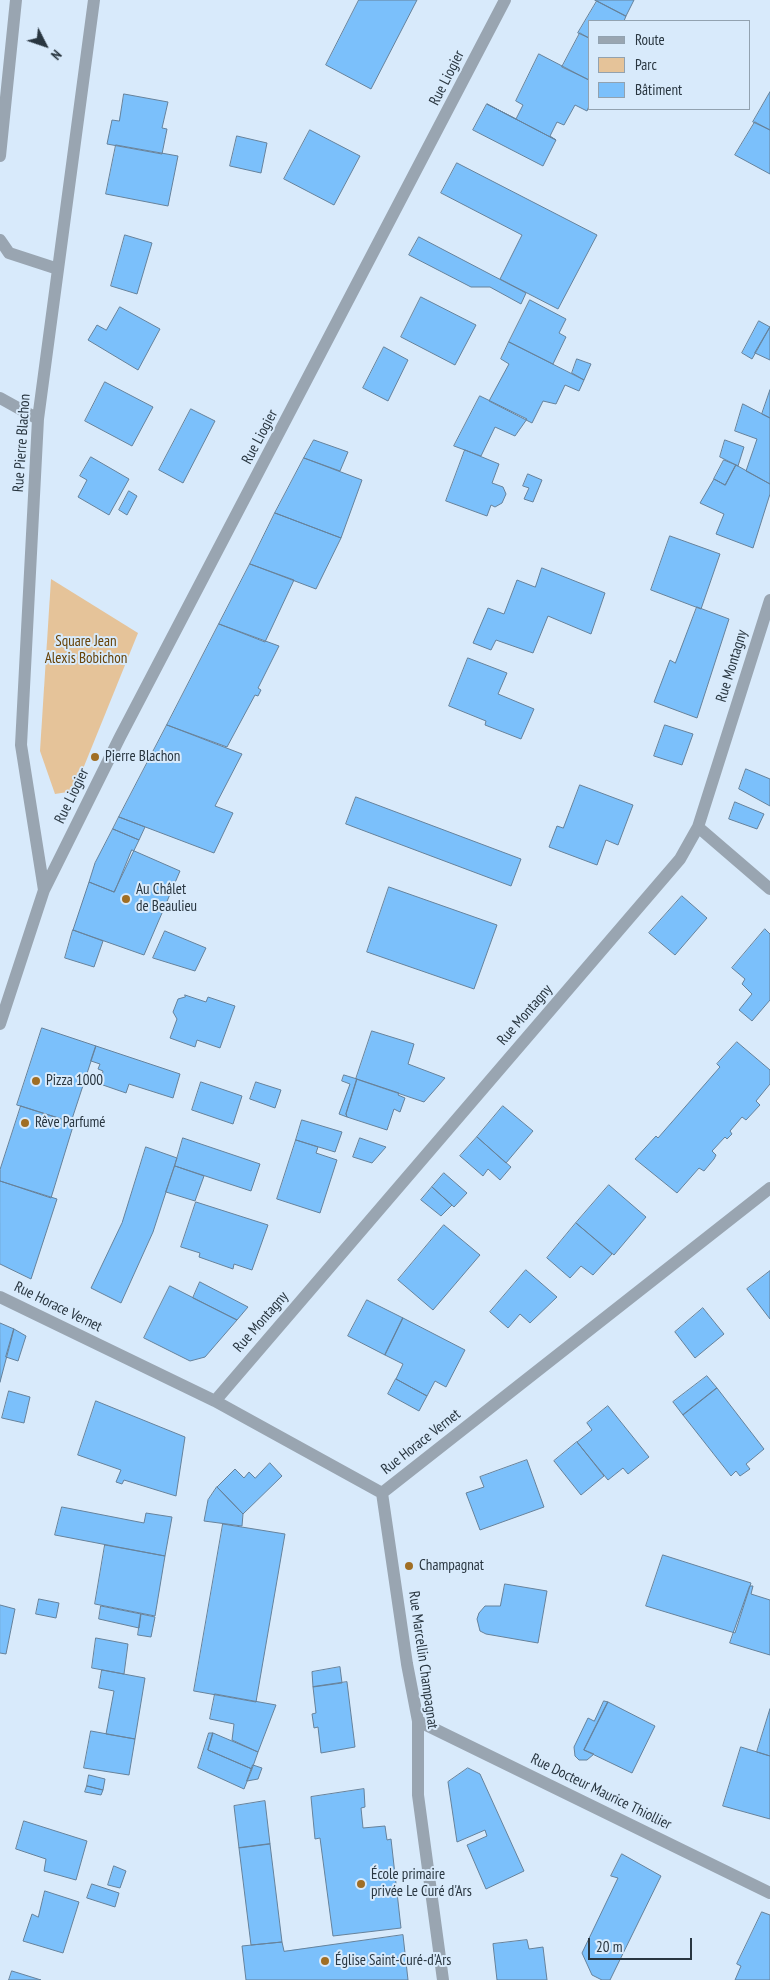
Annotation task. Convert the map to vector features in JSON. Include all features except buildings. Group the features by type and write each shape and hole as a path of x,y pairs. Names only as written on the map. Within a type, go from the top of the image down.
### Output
{"street":[{"path":"0,156 16,0"},
{"name":"Rue Pierre Blachon","path":"44,890 21,745 38,420 94,0"},
{"name":"Rue Liogier","path":"0,1024 44,890 120,737 505,0"},
{"path":"1,244 9,253 58,269"},
{"path":"0,398 38,420"},
{"name":"Rue Montagny","path":"215,1401 680,859 698,827 770,600"},
{"path":"698,827 770,889"},
{"name":"Rue Horace Vernet","path":"0,1297 215,1401 382,1493 770,1188"},
{"name":"Rue Marcellin Champagnat","path":"382,1493 407,1664 418,1720 418,1795 443,1980"},
{"name":"Rue Docteur Maurice Thiollier","path":"418,1720 770,1893"}],"green space":[{"name":"Square Jean Alexis Bobichon","path":"51,579 138,633 74,791 55,794 40,751"}],"place":[{"name":"Pierre Blachon","path":"95,757"},
{"name":"Au Châlet de Beaulieu","path":"126,899"},
{"name":"Pizza 1000","path":"36,1081"},
{"name":"Rêve Parfumé","path":"25,1123"},
{"name":"Champagnat","path":"409,1566"},
{"name":"École primaire privée Le Curé d'Ars","path":"361,1884"},
{"name":"Église Saint-Curé-d'Ars","path":"325,1961"}]}
